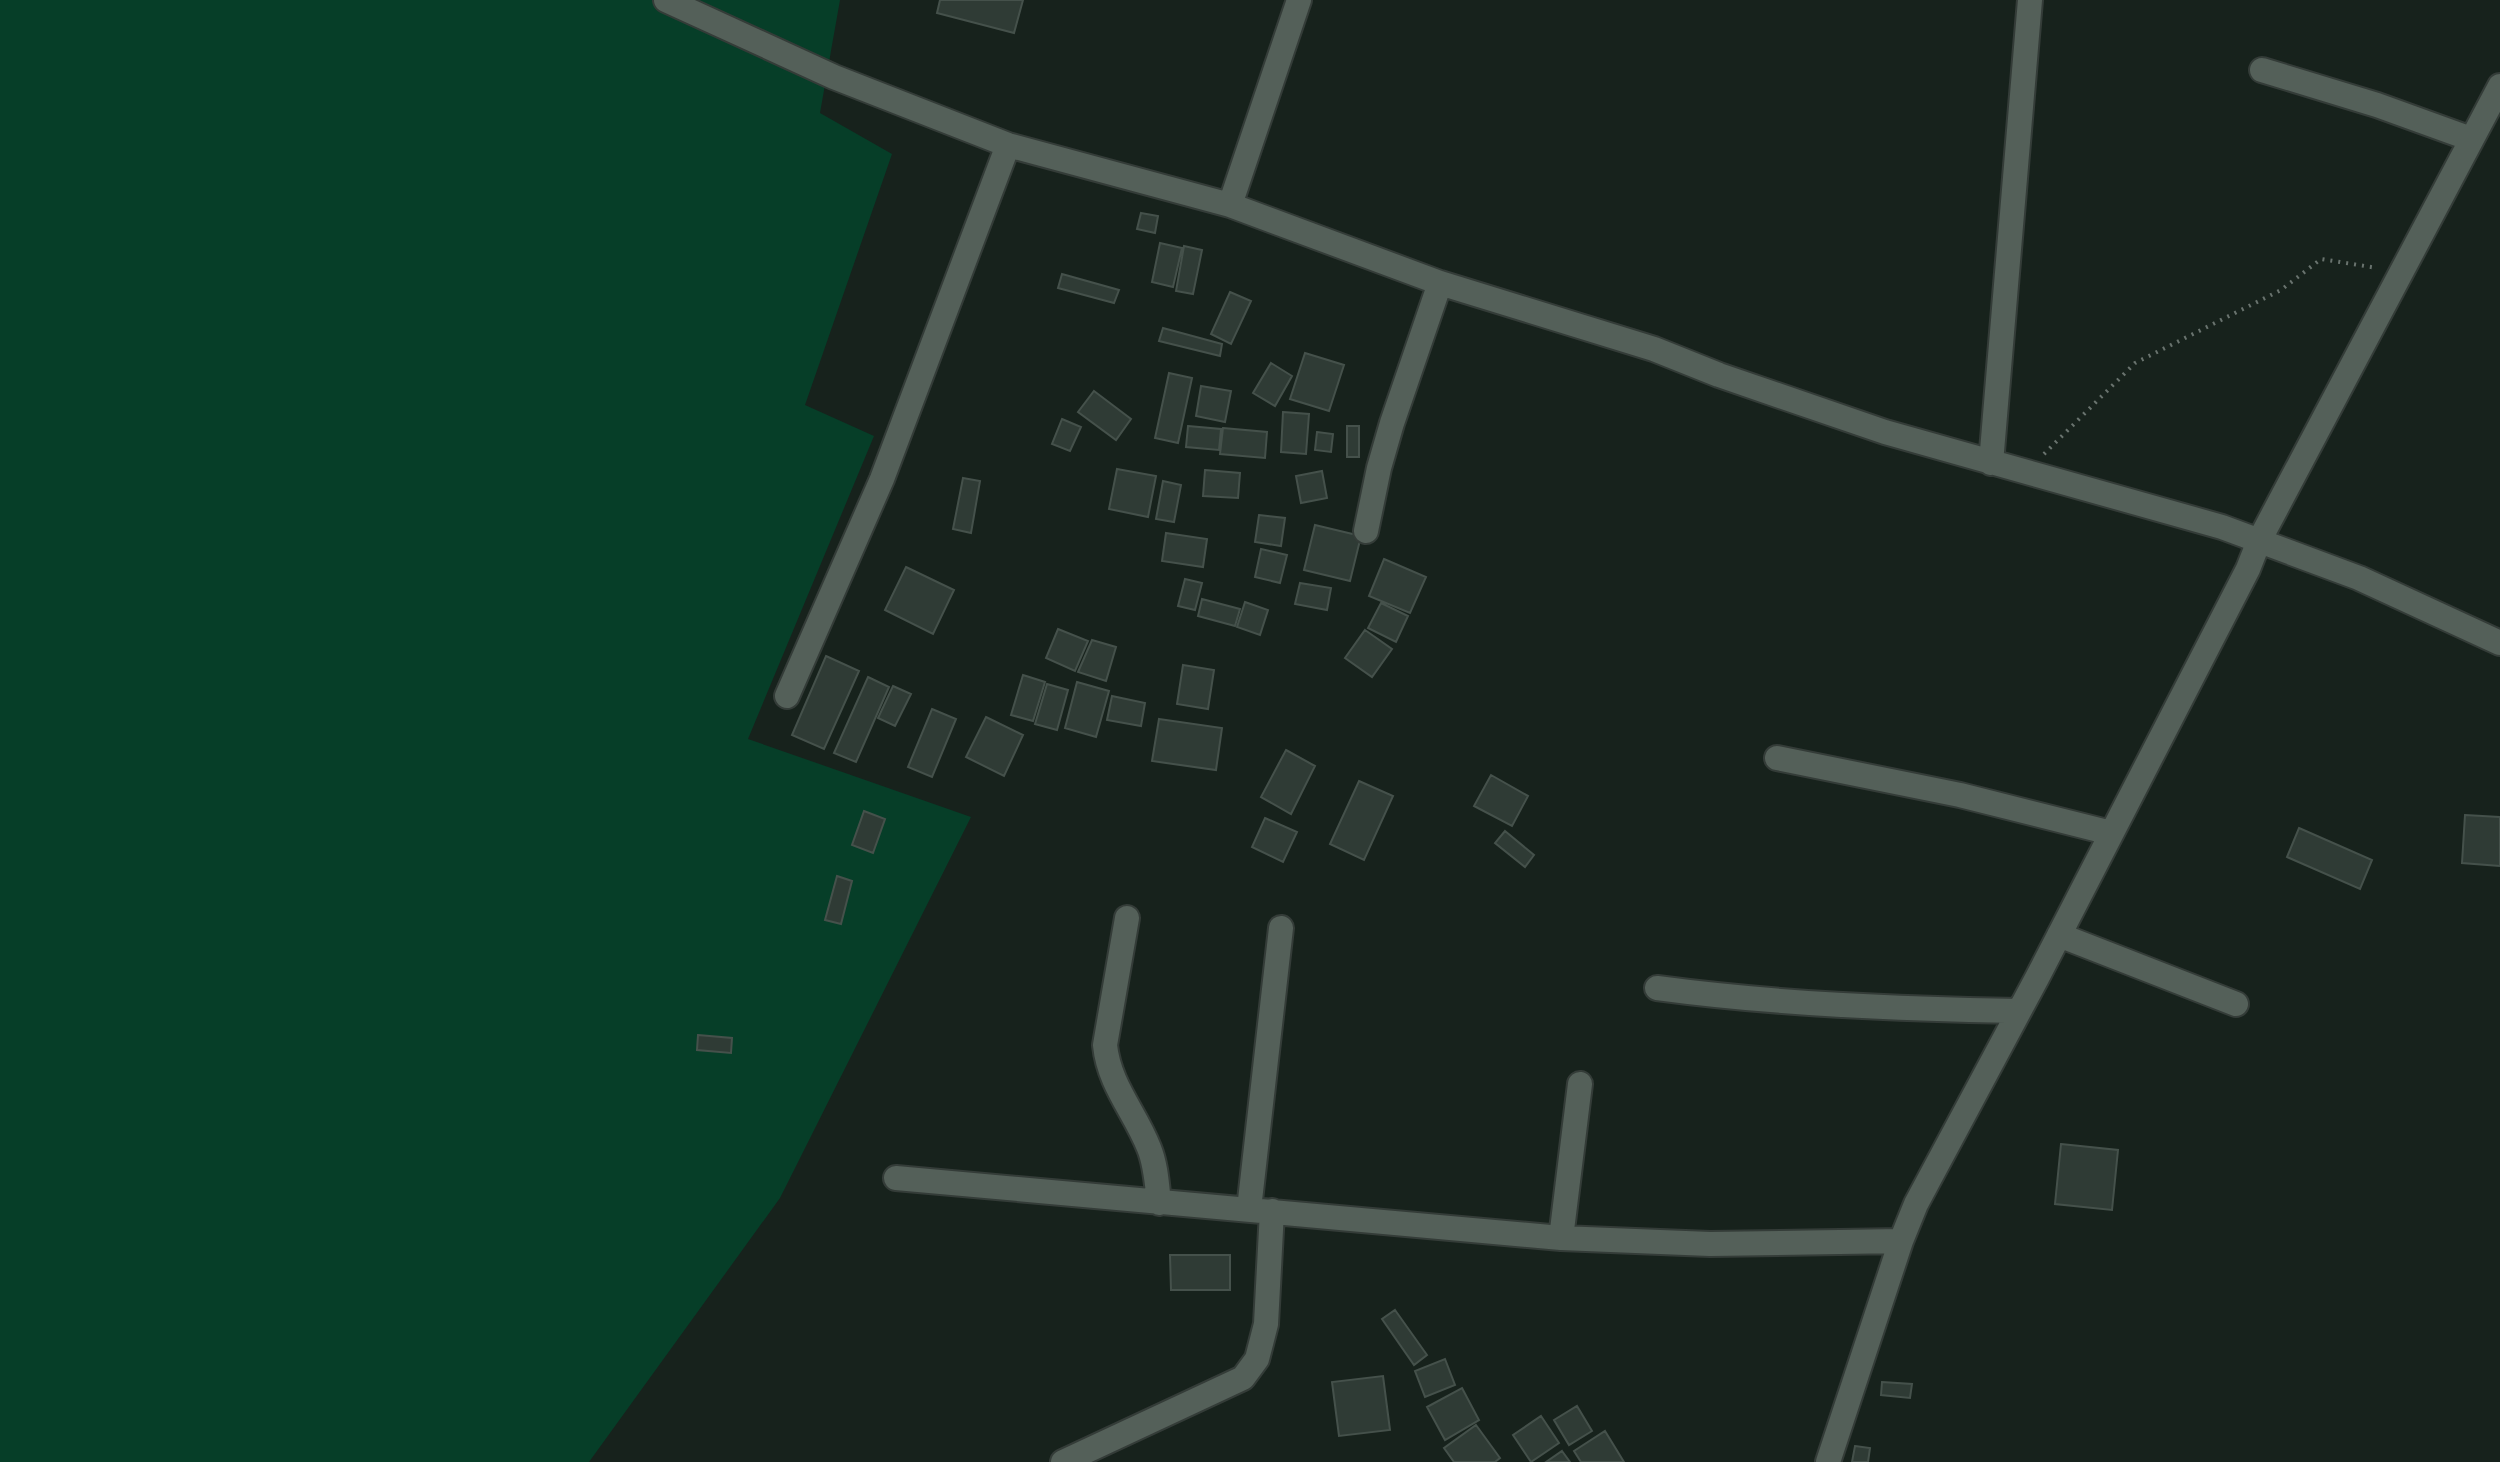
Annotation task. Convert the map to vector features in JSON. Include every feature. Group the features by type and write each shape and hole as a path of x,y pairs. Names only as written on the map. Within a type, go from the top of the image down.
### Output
{"street":[{"path":"666,0 834,77 1008,145 1230,205 1440,283 1654,349 1719,375 1885,432 2222,527 2359,578 2500,643"},
{"path":"1230,205 1299,0"},
{"path":"1991,463 2030,0"},
{"path":"2262,70 2377,105 2471,139"},
{"path":"1828,1462 1916,1204 2160,742 2248,569 2259,541 2500,86"},
{"path":"787,696 882,479 1008,145"},
{"path":"1366,531 1392,423 1440,283"},
{"path":"1777,758 1960,795 2111,833"},
{"path":"1127,918 1105,1045 1115,1084 1150,1150 1159,1203"},
{"path":"1063,1462 1243,1378 1257,1359 1266,1324 1261,1210 1281,928"},
{"path":"2059,935 2236,1004"},
{"path":"1657,988 1804,1003 2019,1011"},
{"path":"1561,1238 1580,1084"},
{"path":"896,1178 1561,1238 1710,1244 1901,1241"}],"path":[{"path":"2027,472 2135,363 2281,290 2321,259 2404,272"}],"green space":[{"path":"0,0 840,0 820,113 892,154 805,405 874,436 748,739 971,817 780,1198 589,1462 0,1462"}],"building":[{"path":"940,0 1023,0 1014,33 937,13"},
{"path":"1141,213 1158,216 1155,233 1137,229"},
{"path":"1160,243 1182,248 1173,287 1152,282"},
{"path":"1184,246 1202,250 1193,294 1176,291"},
{"path":"1062,274 1119,290 1114,303 1058,288"},
{"path":"1230,292 1251,301 1231,344 1211,334"},
{"path":"1163,328 1222,344 1220,356 1159,341"},
{"path":"1305,353 1344,365 1329,411 1290,399"},
{"path":"1271,363 1292,376 1275,406 1253,393"},
{"path":"1169,373 1192,378 1178,443 1155,438"},
{"path":"1201,386 1231,391 1225,422 1196,416"},
{"path":"1094,391 1131,419 1116,440 1078,412"},
{"path":"1283,412 1309,414 1306,454 1281,452"},
{"path":"1062,419 1081,427 1070,451 1052,444"},
{"path":"1188,426 1221,429 1219,450 1186,447"},
{"path":"1347,426 1359,426 1359,457 1347,457"},
{"path":"1223,428 1267,432 1265,458 1220,454"},
{"path":"1317,432 1333,434 1331,452 1315,450"},
{"path":"1117,469 1156,476 1148,517 1109,509"},
{"path":"1205,470 1240,473 1238,498 1203,496"},
{"path":"1322,471 1327,498 1301,503 1296,476"},
{"path":"963,478 980,481 971,533 953,529"},
{"path":"1163,481 1181,485 1174,522 1156,519"},
{"path":"1259,515 1285,518 1281,546 1255,542"},
{"path":"1315,525 1361,536 1350,581 1304,570"},
{"path":"1166,533 1207,539 1203,567 1162,561"},
{"path":"1261,549 1287,555 1280,583 1255,577"},
{"path":"1384,559 1426,577 1410,613 1369,596"},
{"path":"906,567 954,590 933,634 885,610"},
{"path":"1185,579 1202,583 1195,610 1178,606"},
{"path":"1300,583 1331,588 1327,610 1295,604"},
{"path":"1202,599 1240,609 1235,626 1198,616"},
{"path":"1245,602 1268,610 1260,635 1237,627"},
{"path":"1381,603 1408,616 1396,642 1368,628"},
{"path":"1058,629 1088,641 1075,671 1046,658"},
{"path":"1365,630 1392,649 1372,677 1345,658"},
{"path":"1092,640 1116,647 1106,681 1078,672"},
{"path":"826,656 859,671 824,749 792,735"},
{"path":"1183,665 1214,670 1208,709 1177,704"},
{"path":"1023,675 1045,682 1033,721 1011,715"},
{"path":"868,677 889,687 856,762 834,753"},
{"path":"1077,682 1109,691 1096,737 1065,728"},
{"path":"1047,684 1068,690 1057,730 1035,724"},
{"path":"893,686 911,694 895,726 878,718"},
{"path":"1112,696 1145,703 1141,726 1107,720"},
{"path":"932,709 956,719 932,777 908,767"},
{"path":"986,717 1023,735 1004,776 966,757"},
{"path":"1159,719 1222,728 1216,770 1152,761"},
{"path":"1286,750 1315,766 1291,814 1261,797"},
{"path":"1491,775 1528,796 1512,826 1474,806"},
{"path":"1359,781 1393,796 1364,860 1330,844"},
{"path":"864,811 885,819 873,853 852,845"},
{"path":"2465,815 2500,817 2500,866 2462,863"},
{"path":"1265,818 1297,832 1283,862 1252,847"},
{"path":"2299,828 2372,860 2360,889 2287,857"},
{"path":"1505,831 1534,855 1525,867 1495,843"},
{"path":"837,876 852,881 841,924 825,920"},
{"path":"698,1035 732,1038 731,1053 697,1050"},
{"path":"2061,1144 2118,1150 2112,1210 2055,1204"},
{"path":"1170,1255 1230,1255 1230,1290 1171,1290"},
{"path":"1395,1310 1427,1355 1414,1365 1382,1319"},
{"path":"1445,1359 1455,1385 1425,1397 1415,1371"},
{"path":"1383,1376 1390,1430 1339,1436 1332,1382"},
{"path":"1882,1382 1912,1384 1910,1398 1881,1395"},
{"path":"1462,1388 1479,1420 1445,1440 1427,1407"},
{"path":"1577,1406 1592,1431 1569,1445 1554,1420"},
{"path":"1541,1416 1559,1443 1531,1462 1513,1435"},
{"path":"1476,1425 1500,1458 1495,1462 1454,1462 1444,1448"},
{"path":"1605,1431 1624,1462 1581,1462 1574,1451"},
{"path":"1855,1446 1870,1448 1868,1462 1852,1462"},
{"path":"1562,1451 1570,1462 1546,1462"}]}
